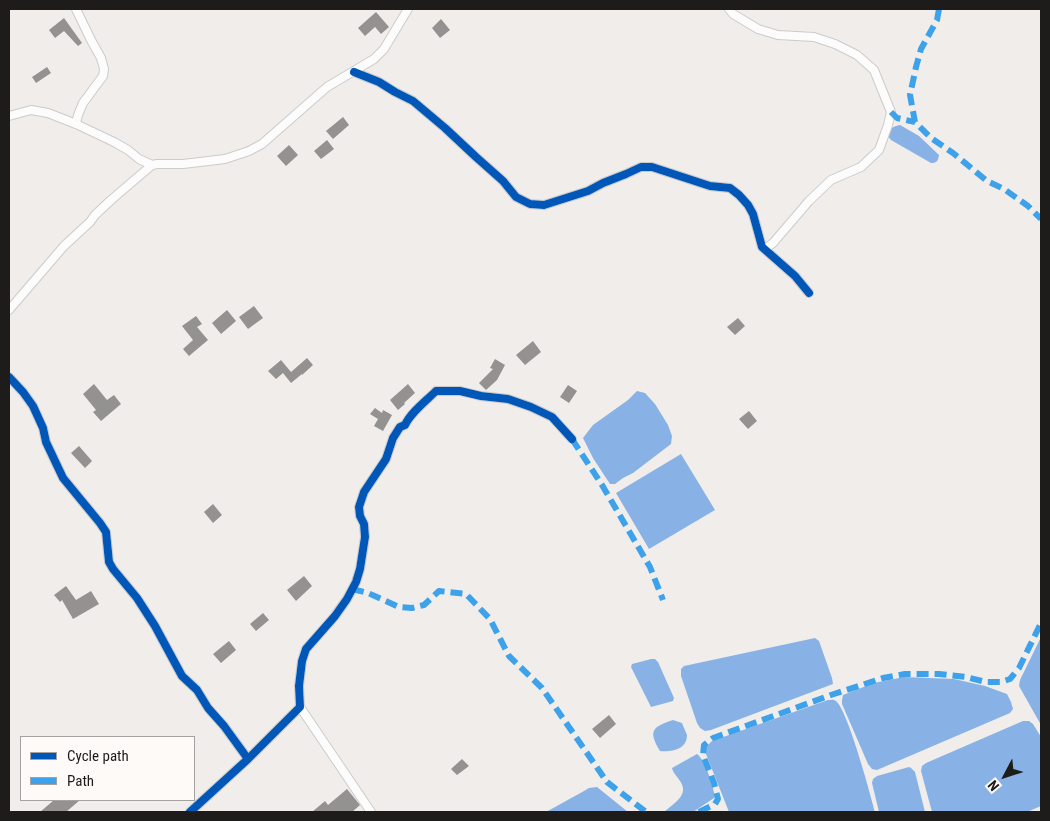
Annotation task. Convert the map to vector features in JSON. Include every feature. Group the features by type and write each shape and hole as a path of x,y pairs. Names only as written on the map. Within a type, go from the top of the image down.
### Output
{"street":[{"path":"76,9 101,58 104,69 103,76 82,104 76,124"},
{"path":"9,310 64,246 111,200 152,165 183,164 225,159 249,151 262,144 327,87 374,59 384,49 408,9"},
{"path":"729,9 733,14 758,29 778,35 814,37 835,44 857,55 874,70 891,112 879,150 861,167 831,180 765,250"},
{"path":"354,72 379,82 413,101 503,181 516,197 530,204 544,205 588,191 641,167 652,168 710,186 730,188 748,205 753,214 762,247 795,276 809,292"},
{"path":"9,116 31,110 48,113 76,124 128,150 139,159 152,165"},
{"path":"9,377 33,406 43,428 46,442 63,478 106,532 109,562 113,569 137,598 155,626 182,676 197,690 208,708 248,759"},
{"path":"371,812 300,706 300,673 306,649 347,599 356,582 365,537 360,507 364,492 386,459 393,438 400,427 405,425 436,391 460,391 508,399 531,407 552,417 572,439"},
{"path":"190,812 248,759 300,706"}],"water":[{"path":"900,125 919,136 939,155 935,163 931,163 891,140 888,136 889,131 893,127"},
{"path":"637,391 645,393 655,404 668,425 672,436 671,444 633,473 615,484 610,484 583,438 593,425 628,400"},
{"path":"681,454 715,510 649,549 616,493"},
{"path":"1041,637 1041,725 1019,686 1020,680"},
{"path":"815,638 819,641 833,684 711,730 705,731 700,728 681,676 681,669 684,666"},
{"path":"655,659 658,662 674,698 673,701 651,707 631,667 632,664"},
{"path":"904,677 954,679 985,686 1007,694 1013,709 1010,713 877,770 872,769 868,764 842,704 843,695 874,683"},
{"path":"828,700 836,701 841,708 858,753 875,812 729,812 705,748 712,741"},
{"path":"673,720 682,723 687,735 686,740 678,749 660,751 654,739 654,731 660,725"},
{"path":"1023,721 1029,721 1033,724 1041,737 1041,806 1027,812 932,812 921,771 922,766"},
{"path":"697,754 708,773 714,798 693,812 664,812 679,799 683,791 683,786 672,768"},
{"path":"909,767 915,772 925,812 879,812 872,783 873,779 877,776"},
{"path":"597,787 628,812 546,812 589,788"}],"building":[{"path":"376,12 389,27 381,34 375,27 365,36 358,28"},
{"path":"64,18 82,43 78,46 64,31 55,38 49,30"},
{"path":"441,19 450,30 440,38 432,28"},
{"path":"47,67 51,73 36,83 32,77"},
{"path":"343,117 349,125 333,139 326,131"},
{"path":"327,140 334,149 321,159 314,151"},
{"path":"289,145 298,155 286,166 277,156"},
{"path":"254,306 263,318 248,329 239,317"},
{"path":"227,310 236,321 221,334 212,323"},
{"path":"196,316 202,324 197,327 208,340 189,356 183,349 193,340 182,326"},
{"path":"738,318 745,326 735,335 727,327"},
{"path":"533,341 541,352 525,365 516,355"},
{"path":"307,358 313,365 291,383 283,373 276,379 268,371 281,360 291,372"},
{"path":"495,359 505,365 497,380 486,390 479,383 493,369 490,368"},
{"path":"94,384 107,400 114,395 121,404 101,421 93,412 96,410 83,394"},
{"path":"408,384 415,393 398,410 390,400"},
{"path":"568,385 577,391 569,403 560,397"},
{"path":"375,408 382,413 383,410 392,415 383,431 374,426 378,419 370,414"},
{"path":"749,411 757,421 748,429 739,419"},
{"path":"79,446 92,461 85,468 71,453"},
{"path":"213,504 222,515 213,523 204,512"},
{"path":"304,576 312,586 296,601 287,590"},
{"path":"66,586 76,600 91,591 99,604 73,619 62,600 60,602 54,595"},
{"path":"263,613 269,620 256,631 250,624"},
{"path":"229,641 236,650 221,663 213,654"},
{"path":"609,715 616,724 600,738 592,729"},
{"path":"462,759 469,766 457,775 451,769"},
{"path":"347,789 360,805 352,812 312,812 325,801 328,805"},
{"path":"53,801 79,801 66,812 40,812"}],"marked path":[{"path":"939,9 937,20 921,49 910,95 915,122 931,138 953,153 987,181 1004,189 1028,206 1041,219"},
{"path":"891,112 897,118 915,122"},
{"path":"572,439 602,485 650,567 663,600"},
{"path":"352,589 368,593 399,607 412,608 424,605 439,591 466,594 490,619 509,656 542,688 607,782 646,812"},
{"path":"699,812 715,804 718,799 703,755 704,745 713,738 883,678 905,674 939,674 966,677 986,682 1001,682 1010,679 1019,668 1041,623"}],"cycle path":[{"path":"354,72 379,82 413,101 503,181 516,197 530,204 544,205 588,191 641,167 652,167 710,186 730,188 748,205 753,214 762,247 795,276 809,293"},
{"path":"9,377 33,406 43,428 46,442 63,478 106,532 109,562 113,569 137,598 155,626 182,676 197,690 208,708 248,759 190,812"},
{"path":"248,759 300,707 299,686 302,661 306,649 335,616 347,599 360,569 365,537 364,524 360,516 359,507 364,492 386,459 393,438 400,427 405,425 419,407 436,391 460,391 508,399 552,417 572,439"}]}
